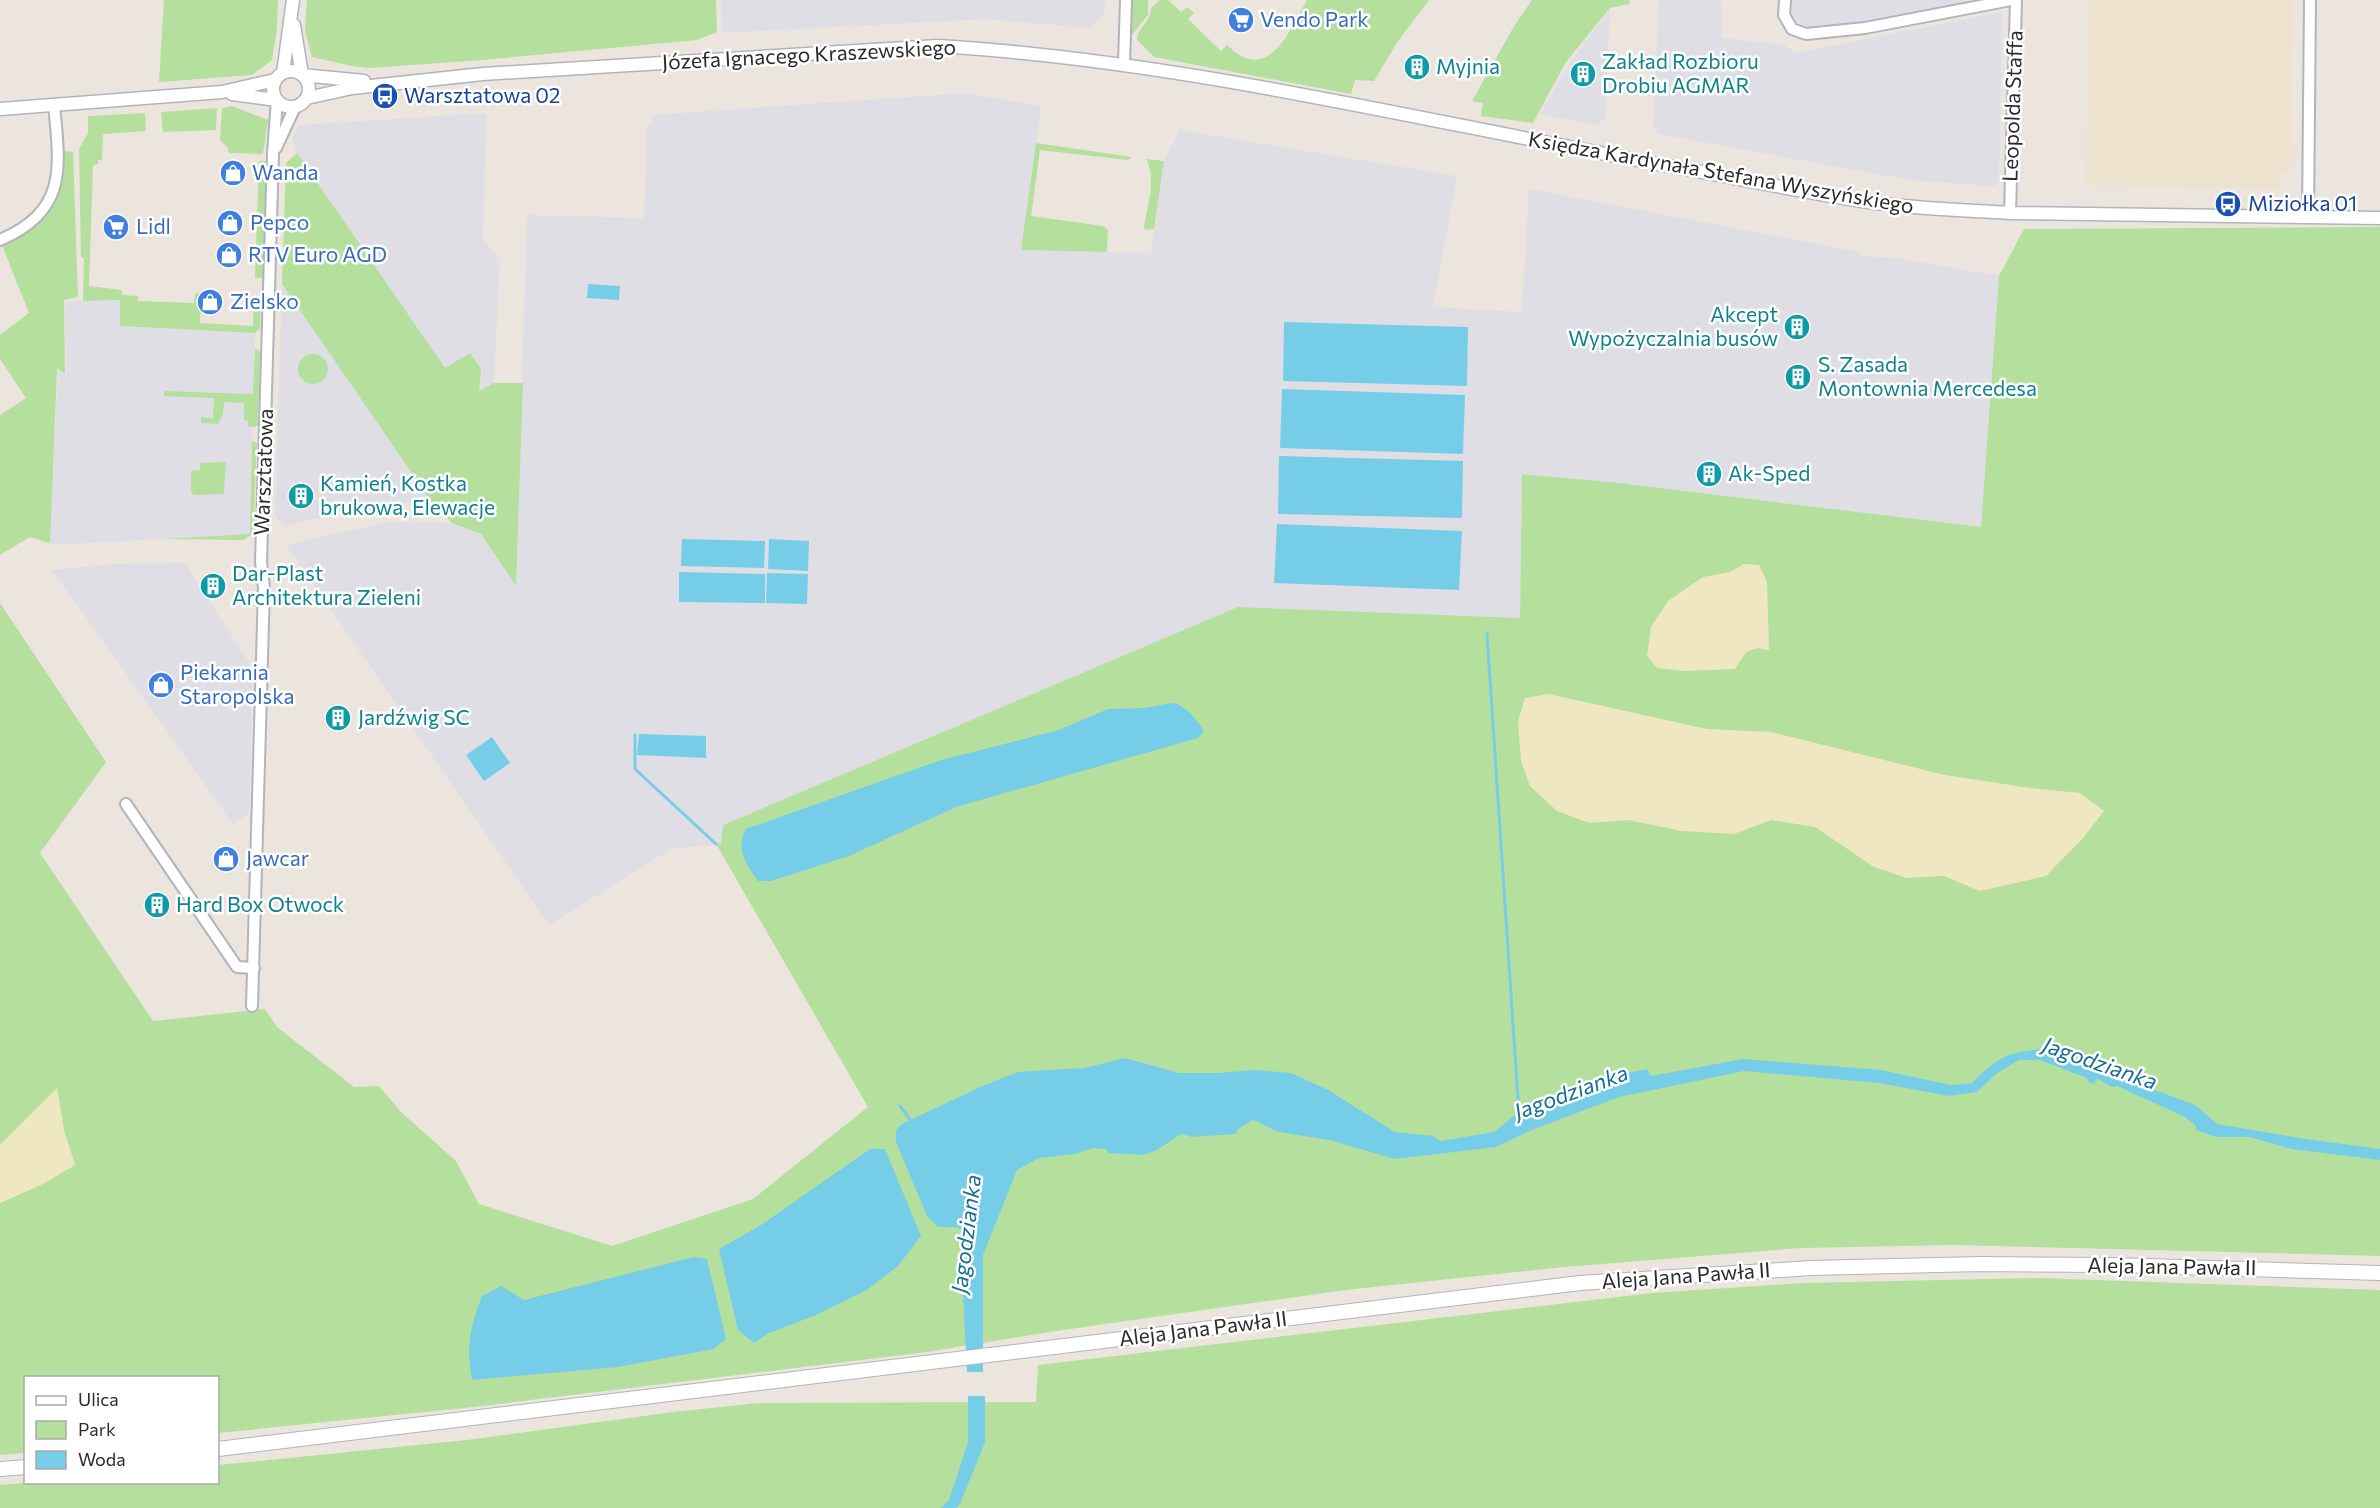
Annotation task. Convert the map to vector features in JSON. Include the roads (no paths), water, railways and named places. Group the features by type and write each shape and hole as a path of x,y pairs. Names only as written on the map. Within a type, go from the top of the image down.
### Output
{"main road":[{"name":"Aleja Jana Pawła II","path":"219,1449 1546,1287 1740,1272 1890,1266 2045,1264 2380,1273"},
{"path":"0,1469 23,1467"}],"street":[{"path":"1124,64 1126,0"},
{"path":"1785,0 1784,15 1792,29 1806,34 1865,28 2011,0"},
{"name":"Leopolda Staffa","path":"2010,213 2016,0"},
{"path":"2307,217 2310,0"},
{"path":"222,92 276,100 285,106 295,107 307,98 309,88 302,75 293,4"},
{"path":"276,100 273,90 279,77 293,4"},
{"name":"Józefa Ignacego Kraszewskiego","path":"307,98 404,81 483,74 938,46 1002,50 1124,64 1283,92"},
{"path":"0,109 222,92 293,71 302,75"},
{"name":"Józefa Ignacego Kraszewskiego","path":"302,75 355,81 404,81"},
{"name":"Księdza Kardynała Stefana Wyszyńskiego","path":"1283,92 1613,156 1868,202 2010,213 2380,218"},
{"name":"Warsztatowa","path":"252,1006 264,588 261,562 276,100"},
{"path":"0,240 39,217 50,199 59,166 54,105"},
{"name":"Warsztatowa","path":"273,153 295,107"},
{"path":"126,804 237,967 254,968"}],"water":[{"path":"588,284 620,286 619,300 587,298"},
{"path":"1284,322 1468,327 1467,386 1283,381"},
{"path":"1282,389 1465,395 1463,454 1280,448"},
{"path":"1279,456 1463,461 1462,518 1278,514"},
{"path":"1277,524 1462,531 1459,590 1274,583"},
{"path":"682,539 765,541 764,568 681,566"},
{"path":"769,539 809,541 808,571 768,569"},
{"path":"679,572 765,574 765,603 679,602"},
{"path":"767,573 808,574 807,604 766,603"},
{"path":"1171,703 1181,706 1198,722 1204,731 1198,738 956,807 849,856 771,881 758,881 743,856 742,843 746,829 941,760 1059,730 1108,709 1145,708"},
{"path":"639,734 706,736 706,758 637,755"},
{"path":"492,737 510,763 484,781 466,755"},
{"path":"2044,1049 2195,1105 2217,1124 2380,1149 2380,1160 2291,1149 2250,1137 2216,1137 2196,1130 2196,1126 2185,1117 2117,1086 2112,1087 2096,1079 2095,1084 2088,1082 2087,1078 2040,1060 2019,1060 1996,1074 1977,1092 1948,1096 1880,1083 1744,1071 1619,1097 1534,1129 1496,1147 1395,1159 1329,1140 1279,1132 1253,1120 1238,1129 1236,1134 1192,1137 1181,1134 1157,1150 1144,1155 1109,1153 1105,1149 1093,1148 1075,1154 1039,1158 1017,1170 983,1255 983,1372 967,1372 963,1292 969,1235 957,1227 938,1227 927,1216 896,1142 896,1130 902,1124 980,1087 1018,1072 1084,1068 1125,1058 1179,1073 1254,1070 1291,1073 1328,1090 1395,1132 1433,1136 1440,1141 1494,1132 1520,1111 1530,1116 1603,1086 1598,1079 1647,1069 1651,1076 1743,1059 1881,1070 1951,1085 1972,1083 2004,1057"},
{"path":"870,1149 885,1149 921,1236 898,1266 867,1290 816,1315 769,1333 754,1343 738,1330 719,1249 761,1225"},
{"path":"694,1257 707,1259 726,1339 714,1349 618,1367 472,1380 469,1358 470,1337 482,1296 501,1286 524,1300"},
{"path":"968,1396 985,1396 985,1442 960,1504 956,1508 941,1508 949,1500 968,1442"}],"waterway":[{"name":"Jagodzianka","path":"1487,634 1519,1114"},
{"path":"635,735 635,769 716,844"},
{"path":"900,1106 911,1121"}],"place":[{"name":"Vendo Park","path":"1241,20"},
{"name":"Myjnia","path":"1417,67"},
{"name":"Zakład Rozbioru Drobiu AGMAR","path":"1583,74"},
{"name":"Warsztatowa 02","path":"385,96"},
{"name":"Wanda","path":"233,173"},
{"name":"Miziołka 01","path":"2228,204"},
{"name":"Pepco","path":"230,223"},
{"name":"Lidl","path":"116,227"},
{"name":"RTV Euro AGD","path":"229,255"},
{"name":"Zielsko","path":"210,302"},
{"name":"Akcept Wypożyczalnia busów","path":"1797,327"},
{"name":"S. Zasada Montownia Mercedesa","path":"1798,377"},
{"name":"Ak-Sped","path":"1709,474"},
{"name":"Kamień, Kostka brukowa, Elewacje","path":"301,496"},
{"name":"Dar-Plast Architektura Zieleni","path":"213,586"},
{"name":"Piekarnia Staropolska","path":"161,685"},
{"name":"Jardźwig SC","path":"338,718"},
{"name":"Jawcar","path":"226,859"},
{"name":"Hard Box Otwock","path":"157,905"}]}
